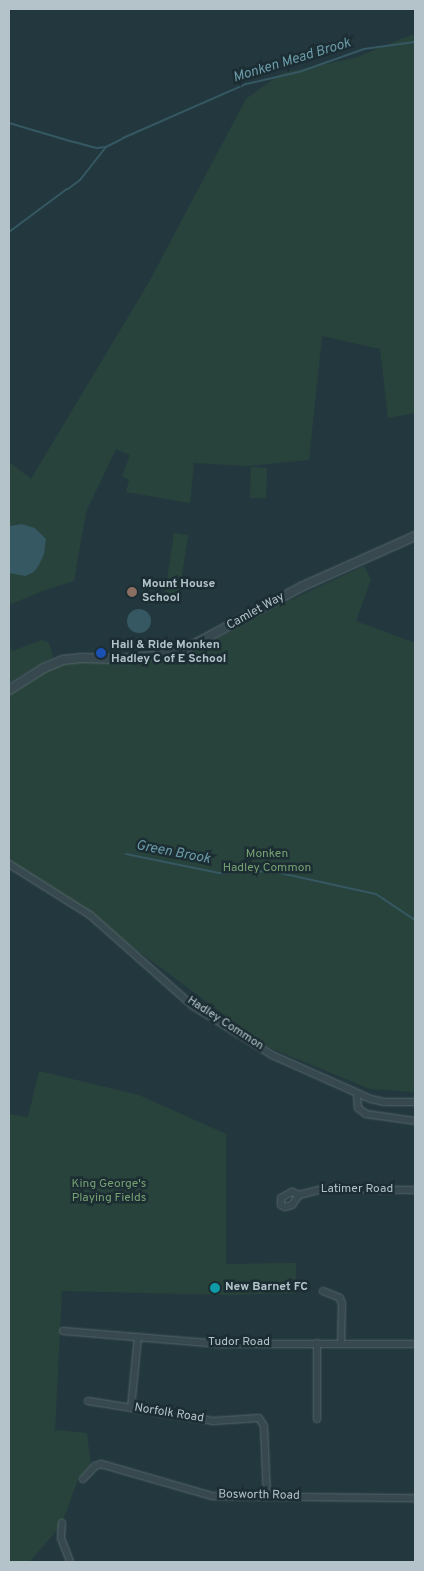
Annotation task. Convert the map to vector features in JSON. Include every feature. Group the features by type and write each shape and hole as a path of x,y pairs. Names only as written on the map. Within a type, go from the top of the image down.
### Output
{"street":[{"name":"Camlet Way","path":"9,690 44,668 63,660 81,658 122,659 178,654 301,587 415,536"},
{"name":"Hadley Common","path":"9,864 100,922 193,1006 272,1055 357,1094 384,1102 415,1102"},
{"path":"357,1094 358,1108 366,1114 415,1121"},
{"name":"Latimer Road","path":"300,1195 323,1189 415,1190"},
{"path":"323,1291 342,1296 340,1344"},
{"name":"Tudor Road","path":"64,1331 220,1344 415,1344"},
{"path":"131,1408 138,1338"},
{"path":"317,1419 318,1343"},
{"name":"Norfolk Road","path":"88,1401 213,1421 259,1418 264,1426 267,1496"},
{"path":"307,1409 316,1410"},
{"name":"Bosworth Road","path":"83,1479 95,1466 101,1464 212,1496 415,1498"},
{"path":"62,1523 61,1538 70,1562"}],"green space":[{"path":"415,35 415,413 388,418 380,349 322,336 309,460 247,466 194,463 190,503 126,492 129,480 122,476 130,455 116,449 86,512 74,581 45,590 9,605 9,573 34,572 44,554 46,539 35,528 22,524 9,526 9,462 31,479 149,282 246,99 282,73 355,58"},
{"path":"251,467 267,468 266,498 250,498"},
{"path":"174,533 188,535 178,602 164,600"},
{"name":"Monken Hadley Common","path":"364,566 371,579 356,621 415,643 415,1092 370,1089 268,1047 107,928 9,860 9,693 45,671 73,661 125,662 180,658 280,605"},
{"path":"42,640 49,643 53,657 9,683 9,641 12,651"},
{"name":"King George's Playing Fields","path":"39,1071 139,1095 226,1134 226,1264 296,1263 296,1293 228,1295 62,1291 55,1430 87,1433 91,1464 79,1477 62,1523 52,1536 29,1562 9,1562 9,1114 28,1117"}],"water":[{"path":"22,524 35,528 46,539 44,554 39,565 34,572 25,576 9,573 9,526"},
{"path":"139,609 148,612 151,621 148,630 139,633 130,630 127,621 130,612"}],"waterway":[{"name":"Monken Mead Brook","path":"123,138 246,84 299,72 364,49 415,42"},
{"name":"Monken Mead Brook","path":"9,123 73,142"},
{"name":"Monken Mead Brook","path":"68,189 80,180 106,147 122,139"},
{"name":"Monken Mead Brook","path":"74,142 97,148 106,147"},
{"name":"Monken Mead Brook","path":"9,232 67,189"},
{"name":"Green Brook","path":"126,854 219,873 271,871 376,894 415,920"}],"place":[{"name":"Mount House School","path":"132,592"},
{"name":"Hail & Ride Monken Hadley C of E School","path":"101,653"},
{"name":"New Barnet FC","path":"215,1288"}]}
